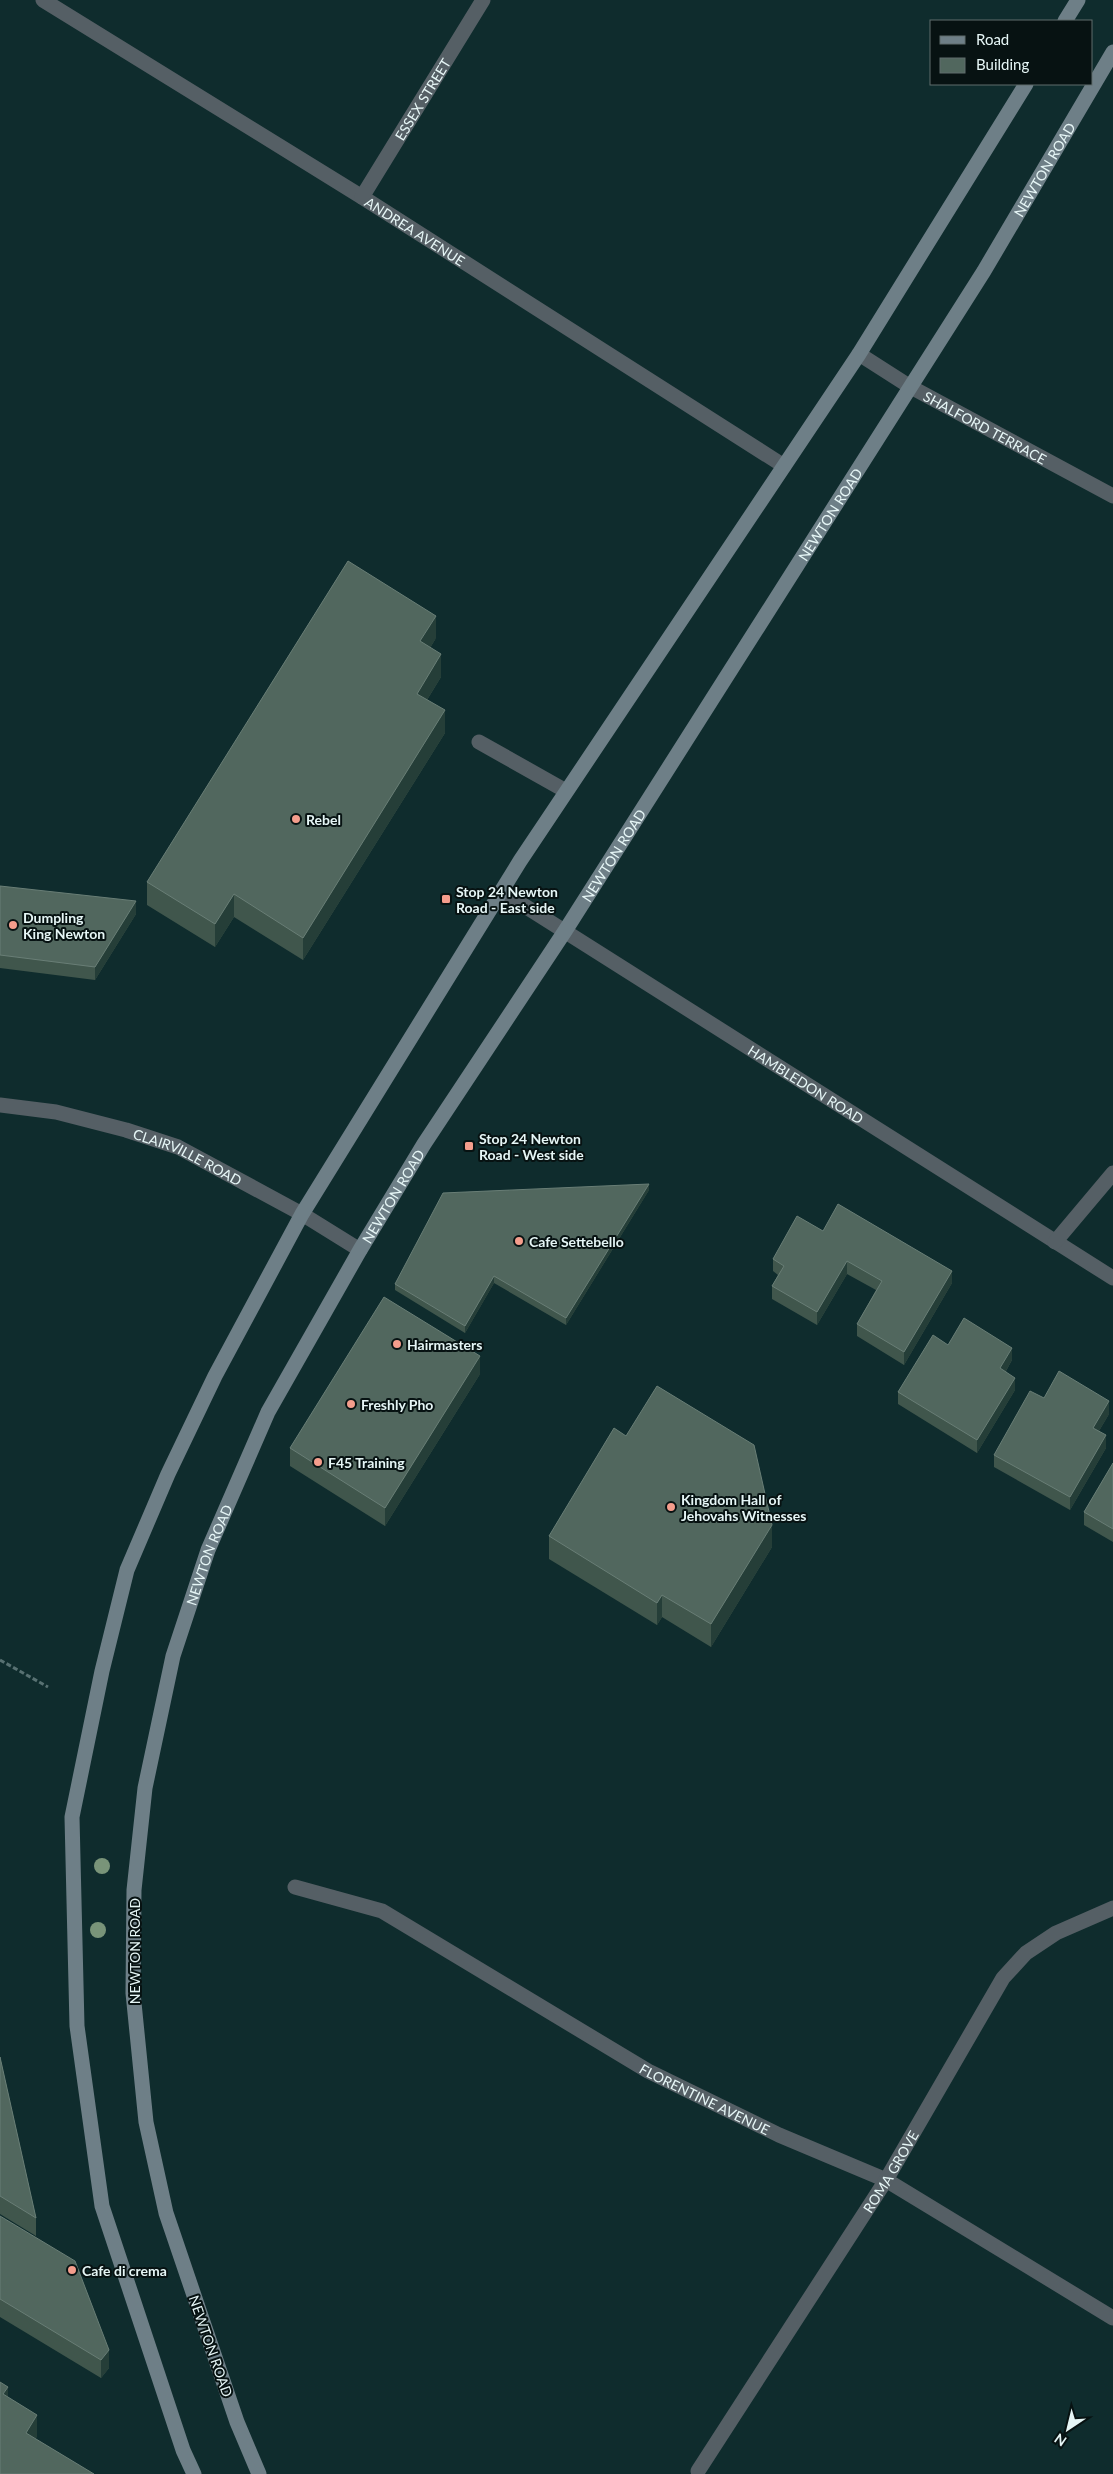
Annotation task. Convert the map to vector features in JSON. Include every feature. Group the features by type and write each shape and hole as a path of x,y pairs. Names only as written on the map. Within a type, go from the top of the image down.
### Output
{"main road":[{"path":"1066,20 1078,0"},
{"name":"NEWTON ROAD","path":"259,2474 237,2422 166,2213 146,2122 133,1993 134,1890 145,1788 173,1656 208,1550 268,1412 360,1250 424,1144 565,930 909,386 984,271 1113,52"},
{"path":"194,2474 183,2450 102,2206 76,2026 72,1817 102,1671 127,1570 168,1474 211,1385 302,1214 500,891 859,354 1025,85"}],"street":[{"name":"ANDREA AVENUE","path":"43,0 362,197 784,466"},
{"name":"ESSEX STREET","path":"362,197 482,0"},
{"name":"SHALFORD TERRACE","path":"859,354 909,386 1113,496"},
{"path":"479,742 566,791"},
{"name":"HAMBLEDON ROAD","path":"500,891 565,930 1113,1278"},
{"name":"CLAIRVILLE ROAD","path":"0,1105 56,1112 126,1130 178,1147 302,1214 360,1250"},
{"path":"1055,1242 1113,1174"},
{"name":"FLORENTINE AVENUE","path":"295,1887 382,1911 648,2070 779,2135 886,2180 1113,2318"},
{"name":"ROMA GROVE","path":"698,2471 886,2180 1003,1978 1026,1953 1056,1933 1113,1908"}],"path":[{"path":"0,1660 48,1687"}],"building":[{"name":"Rebel","path":"348,561 436,616 420,641 441,654 417,694 445,710 303,938 234,894 215,924 147,882"},
{"path":"0,886 136,901 95,967 0,955"},
{"name":"Cafe Settebello","path":"649,1184 566,1318 494,1276 465,1326 395,1284 443,1193"},
{"path":"838,1204 952,1271 904,1352 857,1324 882,1281 847,1261 817,1312 772,1286 784,1266 773,1259 797,1216 823,1231"},
{"path":"384,1297 480,1356 385,1508 290,1448"},
{"path":"964,1318 1012,1348 1000,1368 1015,1378 977,1440 898,1392 933,1335 948,1345"},
{"path":"1059,1371 1109,1401 1093,1428 1106,1435 1070,1497 994,1455 1030,1391 1044,1398"},
{"name":"Kingdom Hall of Jehovahs Witnesses","path":"657,1386 754,1445 772,1525 711,1624 662,1595 657,1603 549,1536 614,1428 626,1436"},
{"path":"1113,1463 1113,1529 1084,1512"},
{"path":"0,2057 36,2218 0,2196"},
{"path":"0,2216 75,2261 109,2350 101,2360 0,2299"},
{"path":"0,2382 8,2387 3,2394 37,2415 26,2433 94,2474 0,2474"}],"place":[{"name":"Rebel","path":"296,819"},
{"name":"Stop 24 Newton Road - East side","path":"446,899"},
{"name":"Dumpling King Newton","path":"13,925"},
{"name":"Stop 24 Newton Road - West side","path":"469,1146"},
{"name":"Cafe Settebello","path":"519,1241"},
{"name":"Hairmasters","path":"397,1344"},
{"name":"Freshly Pho","path":"351,1404"},
{"name":"F45 Training","path":"318,1462"},
{"name":"Kingdom Hall of Jehovahs Witnesses","path":"671,1507"},
{"name":"Cafe di crema","path":"72,2270"}]}
